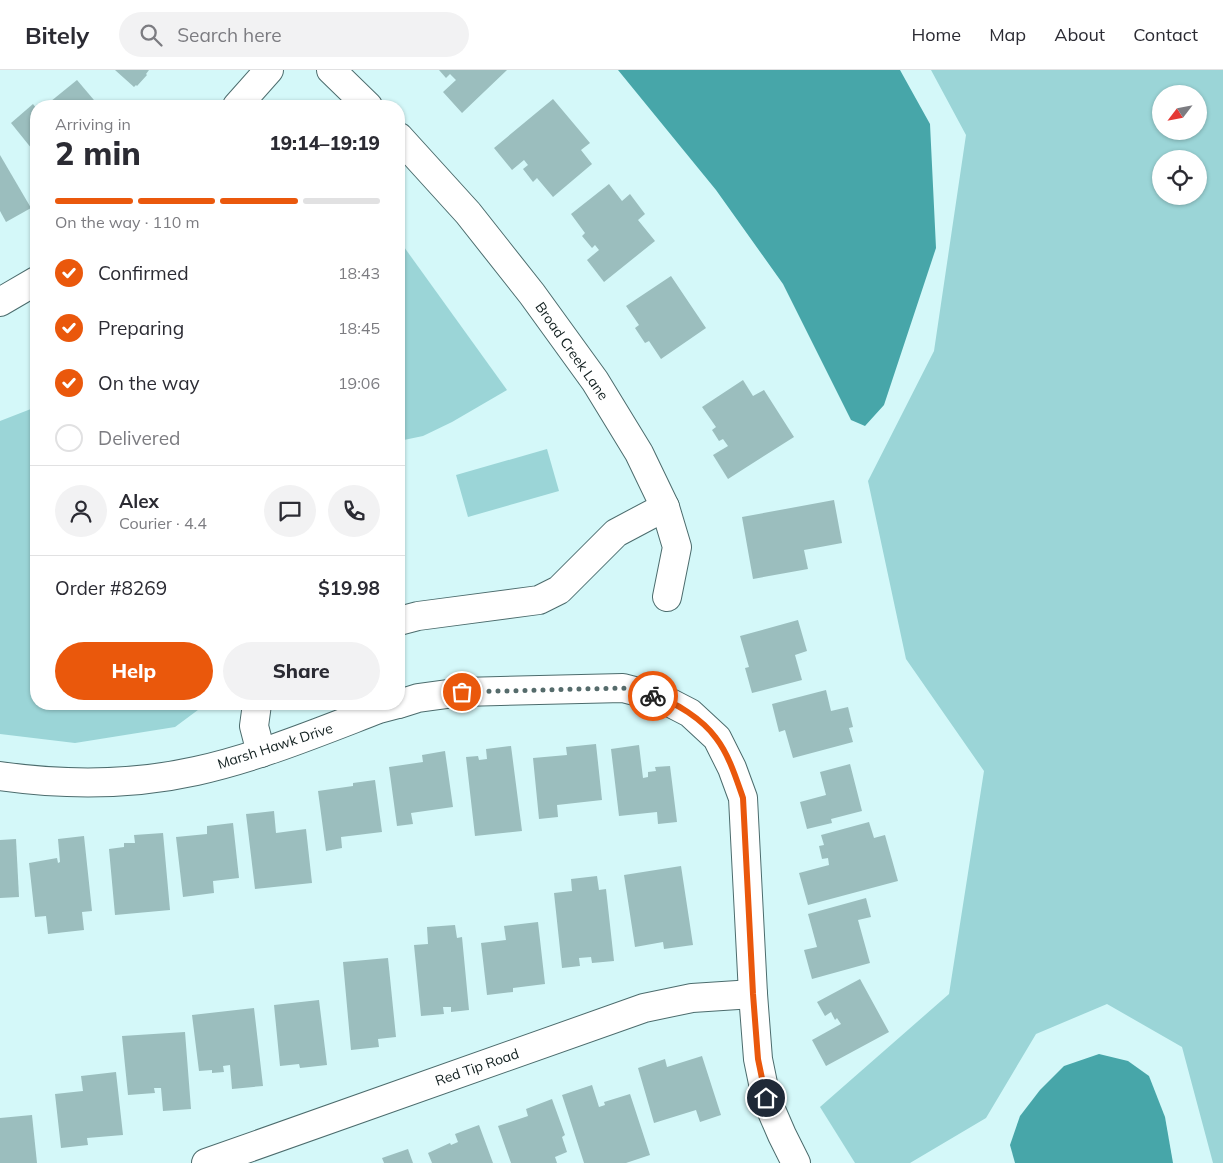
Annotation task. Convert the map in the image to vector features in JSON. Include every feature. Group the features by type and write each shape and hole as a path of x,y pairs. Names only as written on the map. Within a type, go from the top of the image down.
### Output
{"street":[{"path":"242,100 269,70"},
{"path":"331,70 362,100"},
{"name":"Broad Creek Lane","path":"405,144 468,213 532,294 589,373 639,453 665,507 677,548 667,597"},
{"path":"0,302 30,285"},
{"path":"405,619 418,616 538,600 559,590 616,533 665,507"},
{"name":"Marsh Hawk Drive","path":"405,702 418,698 462,692 623,688 660,698 690,713 717,738 732,768 743,798 753,994"},
{"path":"256,710 254,726 261,754"},
{"name":"Marsh Hawk Drive","path":"0,776 33,780 84,782 142,779 195,771 261,754 376,710"},
{"path":"753,994 758,1059 766,1098 796,1163"},
{"name":"Red Tip Road","path":"206,1163 644,1008 692,998 753,994"}],"shaded area":[{"path":"618,70 900,70 930,124 936,248 884,405 865,426 851,420 783,284 716,190"},
{"path":"931,70 1223,70 1223,1163 1213,1163 1182,1047 1107,1004 1036,1034 986,1118 910,1163 855,1163 820,1107 949,994 984,771 906,659 868,481 934,351 966,135"},
{"path":"405,248 507,390 452,422 423,436 405,440"},
{"path":"30,409 30,710 198,710 175,727 75,743 0,734 0,421"},
{"path":"547,449 559,491 468,517 456,475"},
{"path":"1099,1054 1128,1061 1149,1076 1165,1117 1173,1163 1015,1163 1010,1145 1020,1116 1040,1090 1064,1066"}],"building":[{"path":"115,70 149,70 147,75 134,87"},
{"path":"439,70 507,70 462,113 443,92 456,80 450,74 446,78"},
{"path":"77,80 94,100 52,100"},
{"path":"553,99 590,143 581,150 592,164 553,197 537,178 533,182 523,169 528,165 524,160 512,170 494,148"},
{"path":"30,107 30,147 11,123"},
{"path":"0,155 30,209 6,222 0,211"},
{"path":"609,184 622,201 630,194 645,214 638,220 655,241 604,282 587,260 599,250 595,245 592,248 582,236 585,233 571,214"},
{"path":"671,276 706,328 661,359 649,341 645,343 635,328 639,325 626,306"},
{"path":"743,380 753,396 764,390 794,437 728,479 713,455 728,446 723,439 719,441 712,430 716,427 702,407"},
{"path":"834,500 842,543 804,550 808,569 753,579 742,517"},
{"path":"798,620 807,651 795,655 802,680 752,693 745,668 749,667 740,636"},
{"path":"826,690 831,711 848,707 853,727 849,728 853,742 793,758 785,730 779,732 772,704"},
{"path":"596,744 602,800 557,805 558,817 539,819 533,758 567,755 566,747"},
{"path":"639,745 643,778 648,777 648,772 656,771 655,767 670,766 677,822 658,824 657,812 619,816 611,749"},
{"path":"511,746 522,831 475,836 466,757 478,756 479,760 487,759 486,749"},
{"path":"445,751 453,807 411,813 413,824 397,826 389,767 423,762 422,755"},
{"path":"850,764 862,811 831,819 832,823 807,829 800,802 826,795 820,772"},
{"path":"375,780 382,832 341,837 342,848 326,851 318,791 353,786 353,783"},
{"path":"274,811 276,833 306,829 312,883 255,889 246,814"},
{"path":"869,822 874,838 885,835 898,881 808,905 799,873 829,865 828,858 822,859 819,846 824,845 821,835"},
{"path":"233,823 239,878 213,881 214,893 183,897 176,837 207,834 207,826"},
{"path":"163,833 170,910 115,915 109,849 124,847 124,843 135,843 134,835"},
{"path":"84,836 92,911 82,912 84,930 48,934 46,916 35,917 29,863 57,858 58,863 60,862 58,839"},
{"path":"16,839 19,897 0,898 0,840"},
{"path":"681,866 693,945 664,949 663,942 635,947 624,875"},
{"path":"597,876 599,890 606,889 614,961 592,963 591,957 579,958 580,966 562,968 554,893 572,891 571,879"},
{"path":"866,898 871,917 858,920 870,963 812,979 804,950 817,947 808,914"},
{"path":"538,922 545,984 513,988 513,992 487,995 481,943 506,940 504,926"},
{"path":"455,925 457,938 462,937 469,1010 451,1012 451,1007 443,1007 444,1014 421,1016 414,945 428,944 427,927"},
{"path":"388,958 396,1037 378,1039 379,1047 351,1050 343,962"},
{"path":"860,979 889,1032 826,1066 812,1040 841,1024 837,1018 835,1020 831,1012 825,1016 817,1002"},
{"path":"319,1000 327,1065 300,1068 299,1064 280,1066 274,1005"},
{"path":"254,1008 263,1086 232,1089 230,1065 223,1066 224,1072 212,1073 212,1070 199,1071 192,1015"},
{"path":"185,1032 191,1109 163,1111 161,1088 154,1088 155,1093 128,1095 122,1036"},
{"path":"702,1056 721,1115 700,1122 696,1110 654,1123 638,1068 665,1059 667,1067"},
{"path":"116,1072 123,1135 87,1138 88,1145 61,1148 55,1094 83,1091 81,1076"},
{"path":"592,1085 599,1107 605,1105 604,1102 630,1094 650,1155 626,1163 584,1163 562,1095"},
{"path":"552,1099 565,1135 562,1137 567,1152 555,1157 557,1163 511,1163 498,1126 528,1116 526,1109"},
{"path":"32,1115 37,1163 0,1163 0,1118"},
{"path":"479,1125 493,1163 432,1163 428,1153 450,1143 451,1145 458,1142 455,1134"},
{"path":"408,1149 413,1163 384,1163 382,1158"}],"way so far":[{"path":"462,692 623,688 653,696"}],"route":[{"path":"653,696 690,713 717,738 732,768 743,798 753,994 758,1059 766,1098"}]}
